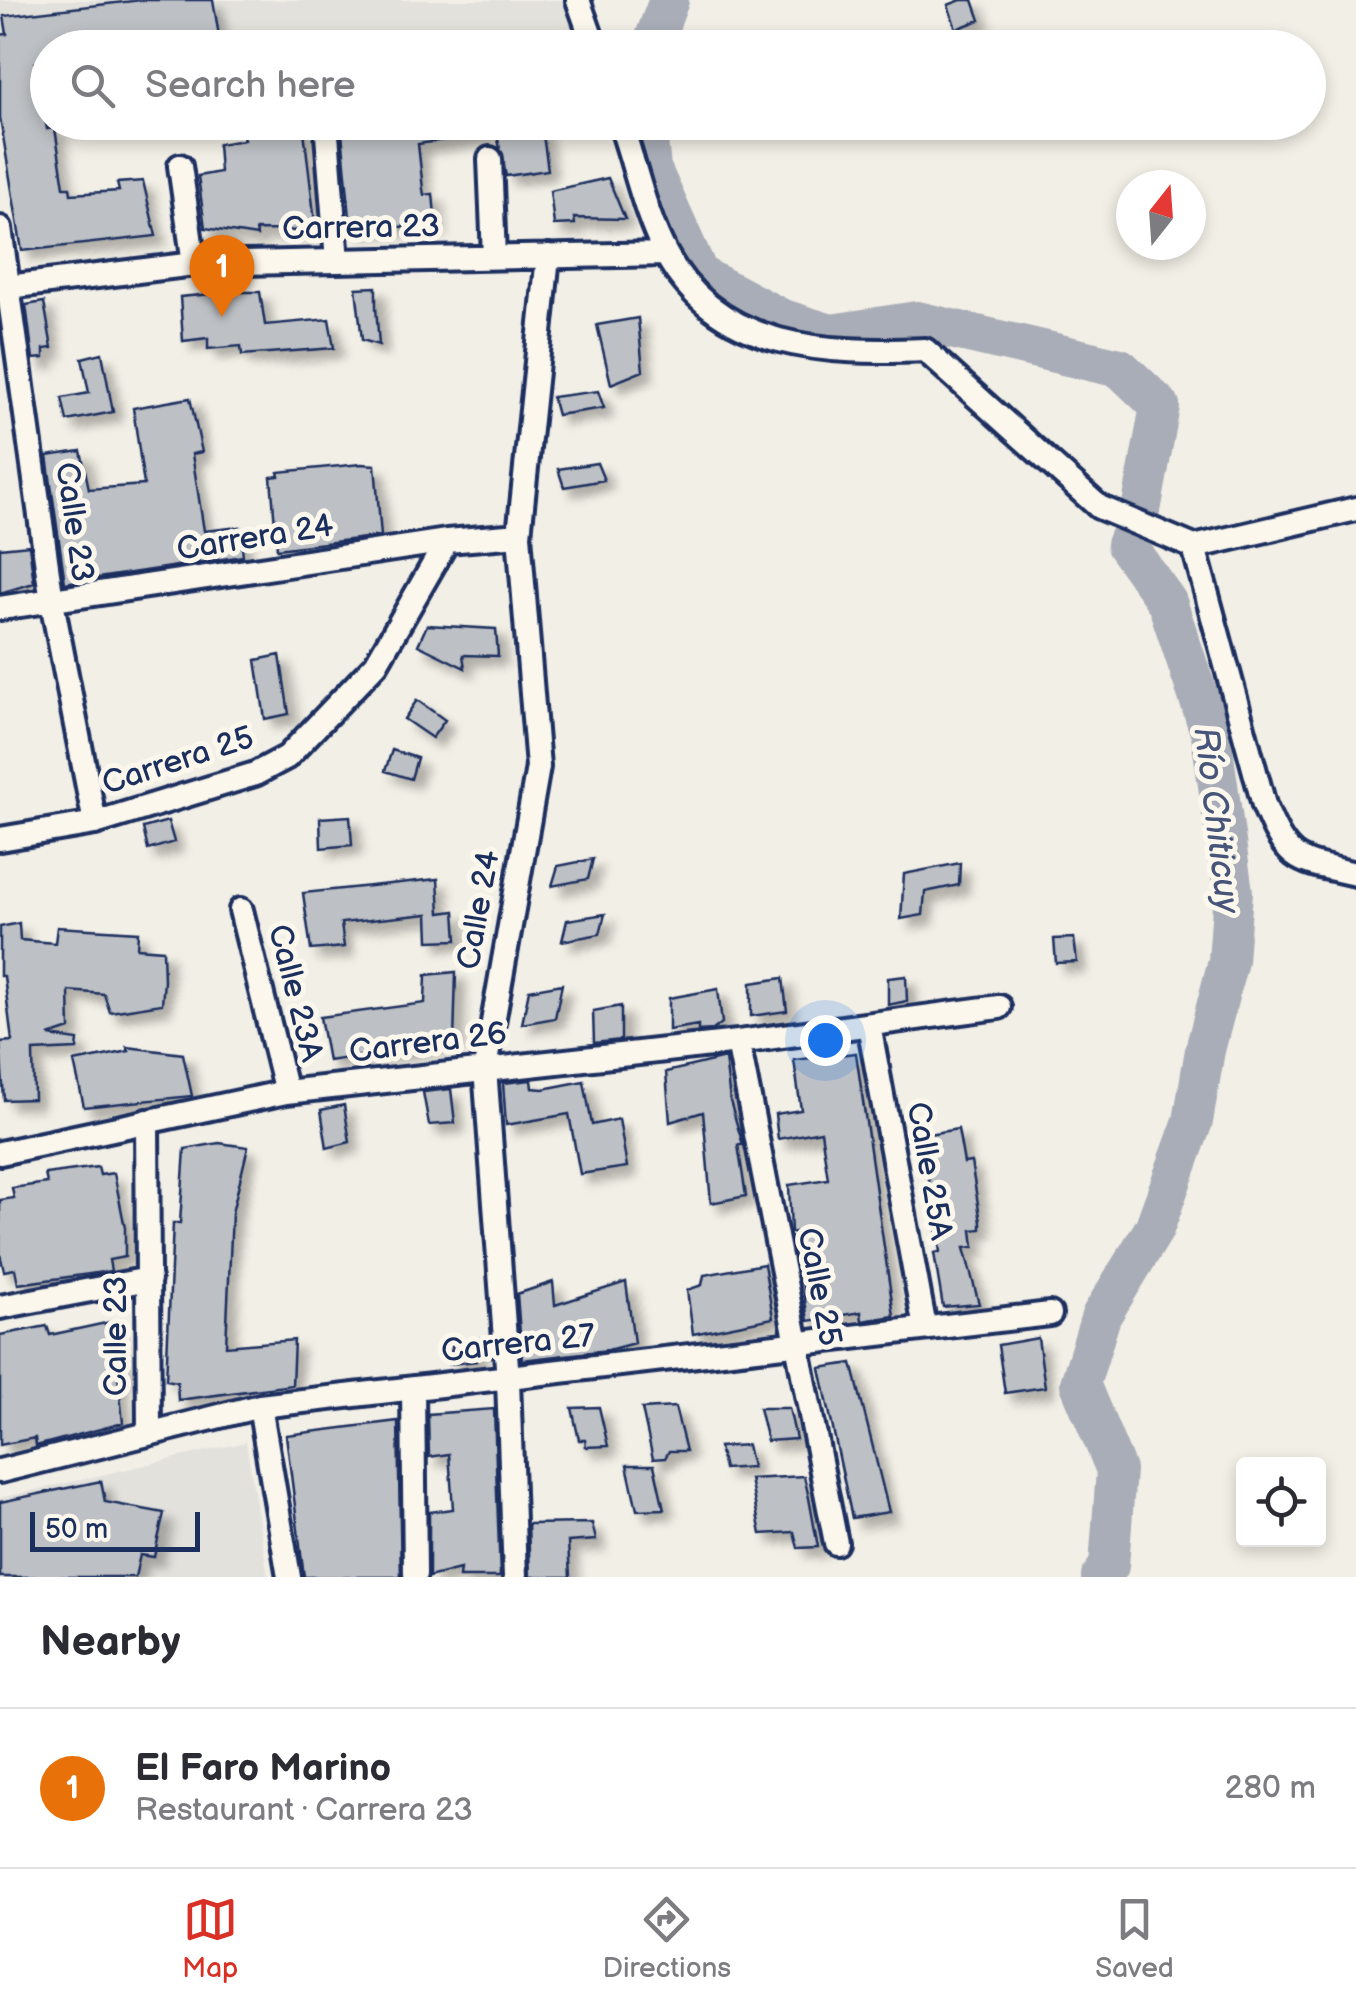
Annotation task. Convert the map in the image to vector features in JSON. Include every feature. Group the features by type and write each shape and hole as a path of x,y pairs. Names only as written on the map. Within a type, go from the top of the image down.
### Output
{"street":[{"path":"578,0 588,30"},
{"path":"327,140 336,261"},
{"path":"626,140 666,254 705,308 796,346 851,353 925,350 1100,507 1194,547 1356,509"},
{"path":"490,159 494,258"},
{"path":"180,166 194,264"},
{"name":"Calle 23","path":"0,228 5,288 52,602 95,822"},
{"name":"Carrera 23","path":"5,288 194,264 666,254"},
{"name":"Calle 24","path":"515,1577 508,1380 485,1068 538,766 520,536 548,256"},
{"name":"Carrera 24","path":"0,608 447,541 520,536"},
{"name":"Carrera 25","path":"0,839 95,822 256,774 287,756 376,664 447,541"},
{"path":"1194,547 1264,805 1278,839 1298,861 1356,874"},
{"name":"Calle 23A","path":"241,910 286,1092"},
{"name":"Carrera 26","path":"0,1154 286,1092 738,1042 998,1007"},
{"name":"Calle 25A","path":"869,1025 924,1328"},
{"name":"Calle 25","path":"738,1042 836,1544"},
{"name":"Calle 23","path":"147,1121 149,1432"},
{"path":"0,1307 149,1279"},
{"name":"Carrera 27","path":"0,1471 260,1406 1050,1314"},
{"path":"412,1388 415,1574"},
{"path":"260,1406 290,1577"}],"shaded area":[{"path":"0,0 575,0 585,30 30,30 30,101 0,106"},
{"path":"246,1442 268,1577 0,1577 0,1498"}],"building":[{"path":"141,0 213,0 218,30 30,30 30,140 57,140 64,187 70,187 71,194 119,191 117,183 143,181 156,236 22,251 0,118 0,35 7,34 4,16"},
{"path":"973,0 980,20 956,29 948,5"},
{"path":"305,140 316,231 256,230 257,236 205,228 198,176 220,172 218,144"},
{"path":"343,140 445,140 418,144 424,195 433,194 436,226 351,228"},
{"path":"498,140 544,140 548,170 506,176"},
{"path":"608,178 625,219 574,218 575,224 554,225 550,191"},
{"path":"376,287 379,345 362,340 356,288"},
{"path":"260,292 265,325 329,319 334,348 242,355 241,346 208,349 208,338 183,341 180,297"},
{"path":"44,302 52,348 44,349 44,358 33,359 26,305"},
{"path":"638,318 643,371 611,384 597,325"},
{"path":"102,353 113,412 67,421 62,398 89,393 82,358"},
{"path":"598,391 604,408 557,415 552,397"},
{"path":"190,398 202,452 192,454 204,531 240,527 243,556 65,583 47,456 81,451 89,489 144,485 133,408"},
{"path":"597,463 604,480 564,487 558,469"},
{"path":"375,465 381,536 277,549 271,477 279,476 278,472"},
{"path":"29,545 34,583 0,593 0,548"},
{"path":"427,625 496,629 498,656 463,655 465,668 418,645"},
{"path":"280,655 289,714 265,719 256,660"},
{"path":"417,700 445,720 432,738 404,719"},
{"path":"392,750 417,758 411,779 385,771"},
{"path":"350,816 352,845 321,848 320,818"},
{"path":"168,821 174,842 148,850 143,828"},
{"path":"593,859 588,879 552,886 558,866"},
{"path":"960,863 959,885 925,892 923,915 901,919 904,874"},
{"path":"438,879 440,913 455,911 457,940 429,941 428,914 341,923 344,947 311,950 303,893"},
{"path":"605,914 600,934 562,941 567,920"},
{"path":"19,923 20,940 55,943 57,927 138,932 137,948 163,950 164,981 162,1004 110,1012 104,994 69,991 70,1029 49,1036 78,1040 77,1049 33,1051 34,1099 4,1100 0,1042 12,1041 4,976 0,976 0,927"},
{"path":"1074,938 1077,962 1056,963 1054,939"},
{"path":"456,972 454,1042 328,1061 320,1017 425,1003 426,975"},
{"path":"906,976 907,1001 888,1005 888,978"},
{"path":"783,978 787,1011 751,1016 751,983"},
{"path":"562,984 555,1018 522,1024 529,990"},
{"path":"718,989 722,1023 713,1030 698,1031 698,1025 669,1030 669,998"},
{"path":"621,1006 621,1040 594,1043 593,1011"},
{"path":"127,1047 183,1054 192,1096 84,1107 74,1062 129,1051"},
{"path":"856,1053 894,1316 862,1321 861,1312 808,1321 795,1232 791,1233 789,1185 828,1179 821,1131 778,1139 775,1114 801,1110 794,1060"},
{"path":"725,1058 730,1101 743,1145 738,1145 746,1196 711,1203 703,1112 670,1122 666,1072"},
{"path":"531,1080 532,1088 543,1089 584,1081 592,1125 619,1119 627,1167 580,1174 569,1114 506,1125 503,1083"},
{"path":"451,1089 455,1123 429,1125 423,1092"},
{"path":"344,1105 350,1142 327,1148 321,1110"},
{"path":"958,1129 964,1163 971,1162 981,1222 981,1229 972,1230 974,1247 964,1248 979,1304 943,1307 934,1253 940,1252 922,1135"},
{"path":"219,1143 248,1147 232,1213 226,1346 294,1340 292,1385 178,1400 177,1382 166,1380 173,1223 180,1223 185,1149"},
{"path":"98,1167 100,1175 114,1173 125,1228 125,1257 109,1260 111,1271 18,1284 15,1269 4,1271 0,1254 0,1200 14,1198 12,1188 47,1183 45,1174"},
{"path":"764,1264 773,1318 693,1334 687,1290 702,1285 704,1275"},
{"path":"553,1282 555,1305 626,1282 634,1343 608,1350 522,1360 517,1294"},
{"path":"115,1321 124,1374 118,1375 123,1423 36,1446 35,1438 0,1445 0,1335 47,1326 50,1335"},
{"path":"480,1338 476,1361 449,1364 453,1342"},
{"path":"1038,1338 1045,1387 1005,1393 998,1345"},
{"path":"852,1363 889,1512 852,1518 820,1368"},
{"path":"599,1407 608,1446 586,1447 585,1440 579,1440 572,1408"},
{"path":"675,1407 686,1451 669,1451 665,1458 653,1459 642,1409"},
{"path":"759,1408 789,1408 796,1439 767,1441"},
{"path":"494,1409 500,1577 459,1577 460,1569 429,1577 429,1512 453,1509 449,1454 429,1457 428,1414"},
{"path":"398,1421 401,1577 304,1577 286,1435"},
{"path":"747,1445 752,1467 724,1469 719,1447"},
{"path":"627,1465 654,1465 664,1509 637,1510"},
{"path":"804,1476 818,1547 798,1548 794,1532 761,1534 750,1479"},
{"path":"101,1481 105,1502 164,1513 154,1557 140,1555 135,1577 0,1577 0,1502"},
{"path":"592,1523 596,1540 568,1542 570,1577 530,1577 528,1524"}],"waterway":[{"name":"Río Chiticuy","path":"658,30 669,0"},
{"name":"Río Chiticuy","path":"648,140 651,168 699,275 780,318 831,334 917,321 1120,368 1160,406 1142,505 1126,545 1167,602 1211,735 1233,892 1228,961 1205,1050 1193,1121 1154,1229 1101,1316 1080,1384 1116,1470 1109,1566 1101,1577"}],"place":[{"name":"El Faro Marino","path":"222,317"}]}
